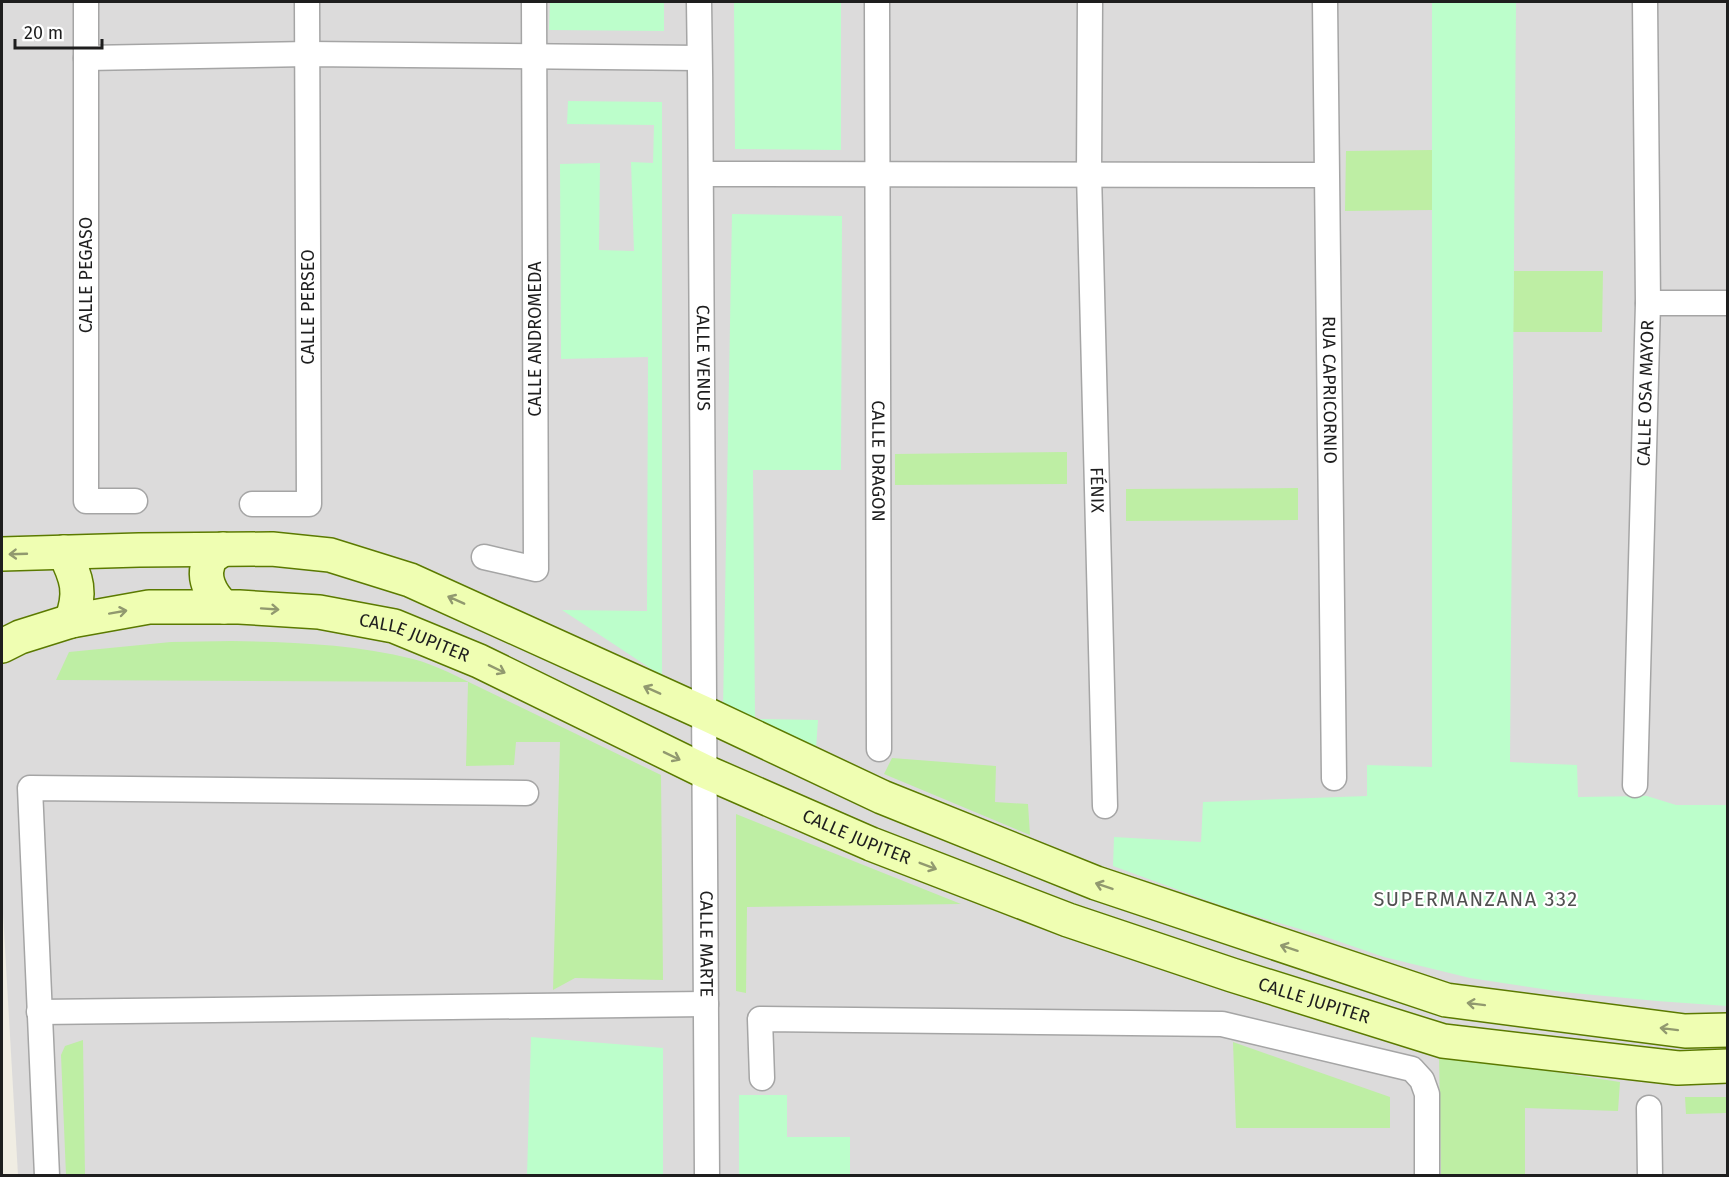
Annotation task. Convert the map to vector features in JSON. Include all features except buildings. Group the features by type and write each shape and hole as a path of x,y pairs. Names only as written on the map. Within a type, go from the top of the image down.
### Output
{"street":[{"name":"CALLE PEGASO","path":"86,2 86,501 135,501"},
{"path":"307,2 308,54"},
{"path":"534,2 534,55"},
{"name":"CALLE VENUS","path":"699,2 706,714"},
{"name":"CALLE DRAGON","path":"877,2 879,748"},
{"name":"FÉNIX","path":"1090,2 1089,173 1105,806"},
{"name":"RUA CAPRICORNIO","path":"1325,2 1334,778"},
{"name":"CALLE OSA MAYOR","path":"1635,784 1648,303 1645,2"},
{"path":"86,58 308,54 699,58"},
{"name":"CALLE PERSEO","path":"252,504 309,504 308,54"},
{"name":"CALLE ANDROMEDA","path":"484,557 536,569 534,55"},
{"path":"702,174 1326,175"},
{"path":"1648,303 1728,303"},
{"path":"223,549 211,558 206,576 209,590 224,607"},
{"path":"2,554 272,549 330,555 410,579 882,797 1096,884 1446,1000 1685,1031 1728,1030"},
{"path":"64,552 72,567 76,584 78,604 71,621"},
{"name":"CALLE JUPITER","path":"2,646 20,637 71,621 149,607 224,607 319,612 394,626 479,661 706,772 871,844 1068,920 1232,975 1443,1041 1678,1068 1728,1066"},
{"name":"CALLE MARTE","path":"706,714 707,1176"},
{"path":"47,1176 30,788 526,793"},
{"path":"39,1012 706,1004"},
{"path":"762,1078 760,1019 1222,1024 1412,1069 1422,1080 1427,1094 1427,1176"},
{"path":"1648,1108 1650,1176"}],"shaded area":[{"path":"2,2 1727,2 1727,1175 18,1175 2,896"}],"green space":[{"path":"550,2 664,2 664,31 549,30"},
{"path":"734,2 841,2 841,150 735,149"},
{"path":"1432,2 1516,2 1510,762 1577,765 1578,797 1647,796 1676,805 1727,805 1727,1006 1563,992 1470,978 1384,957 1317,934 1228,908 1113,866 1114,837 1201,842 1203,802 1367,796 1367,765 1432,767"},
{"path":"568,101 662,102 662,676 562,610 647,611 648,357 561,359 560,164 600,163 599,250 634,251 631,162 653,163 654,125 567,124"},
{"path":"1432,150 1432,210 1345,211 1346,151"},
{"path":"732,214 842,216 841,470 753,470 755,719 818,720 816,749 723,708"},
{"path":"1514,271 1603,271 1602,332 1513,332"},
{"path":"1067,452 1067,484 895,485 895,454"},
{"path":"1298,488 1298,520 1126,521 1126,489"},
{"path":"232,641 346,647 417,660 448,672 661,775 663,980 575,978 553,990 560,742 516,742 514,765 466,766 468,682 56,680 69,652 171,642"},
{"path":"892,758 996,766 995,802 1028,804 1030,835 884,774"},
{"path":"736,814 961,904 747,907 746,993 736,991"},
{"path":"531,1037 663,1048 663,1175 527,1175"},
{"path":"83,1040 85,1175 66,1175 61,1055 65,1046"},
{"path":"1233,1042 1390,1097 1390,1128 1236,1128"},
{"path":"1439,1054 1620,1082 1618,1111 1525,1108 1525,1175 1441,1175"},
{"path":"739,1095 787,1095 787,1137 850,1137 850,1175 739,1175"},
{"path":"1685,1097 1727,1097 1727,1113 1686,1114"}],"district":[{"name":"SUPERMANZANA 332","path":"1476,899"}]}
